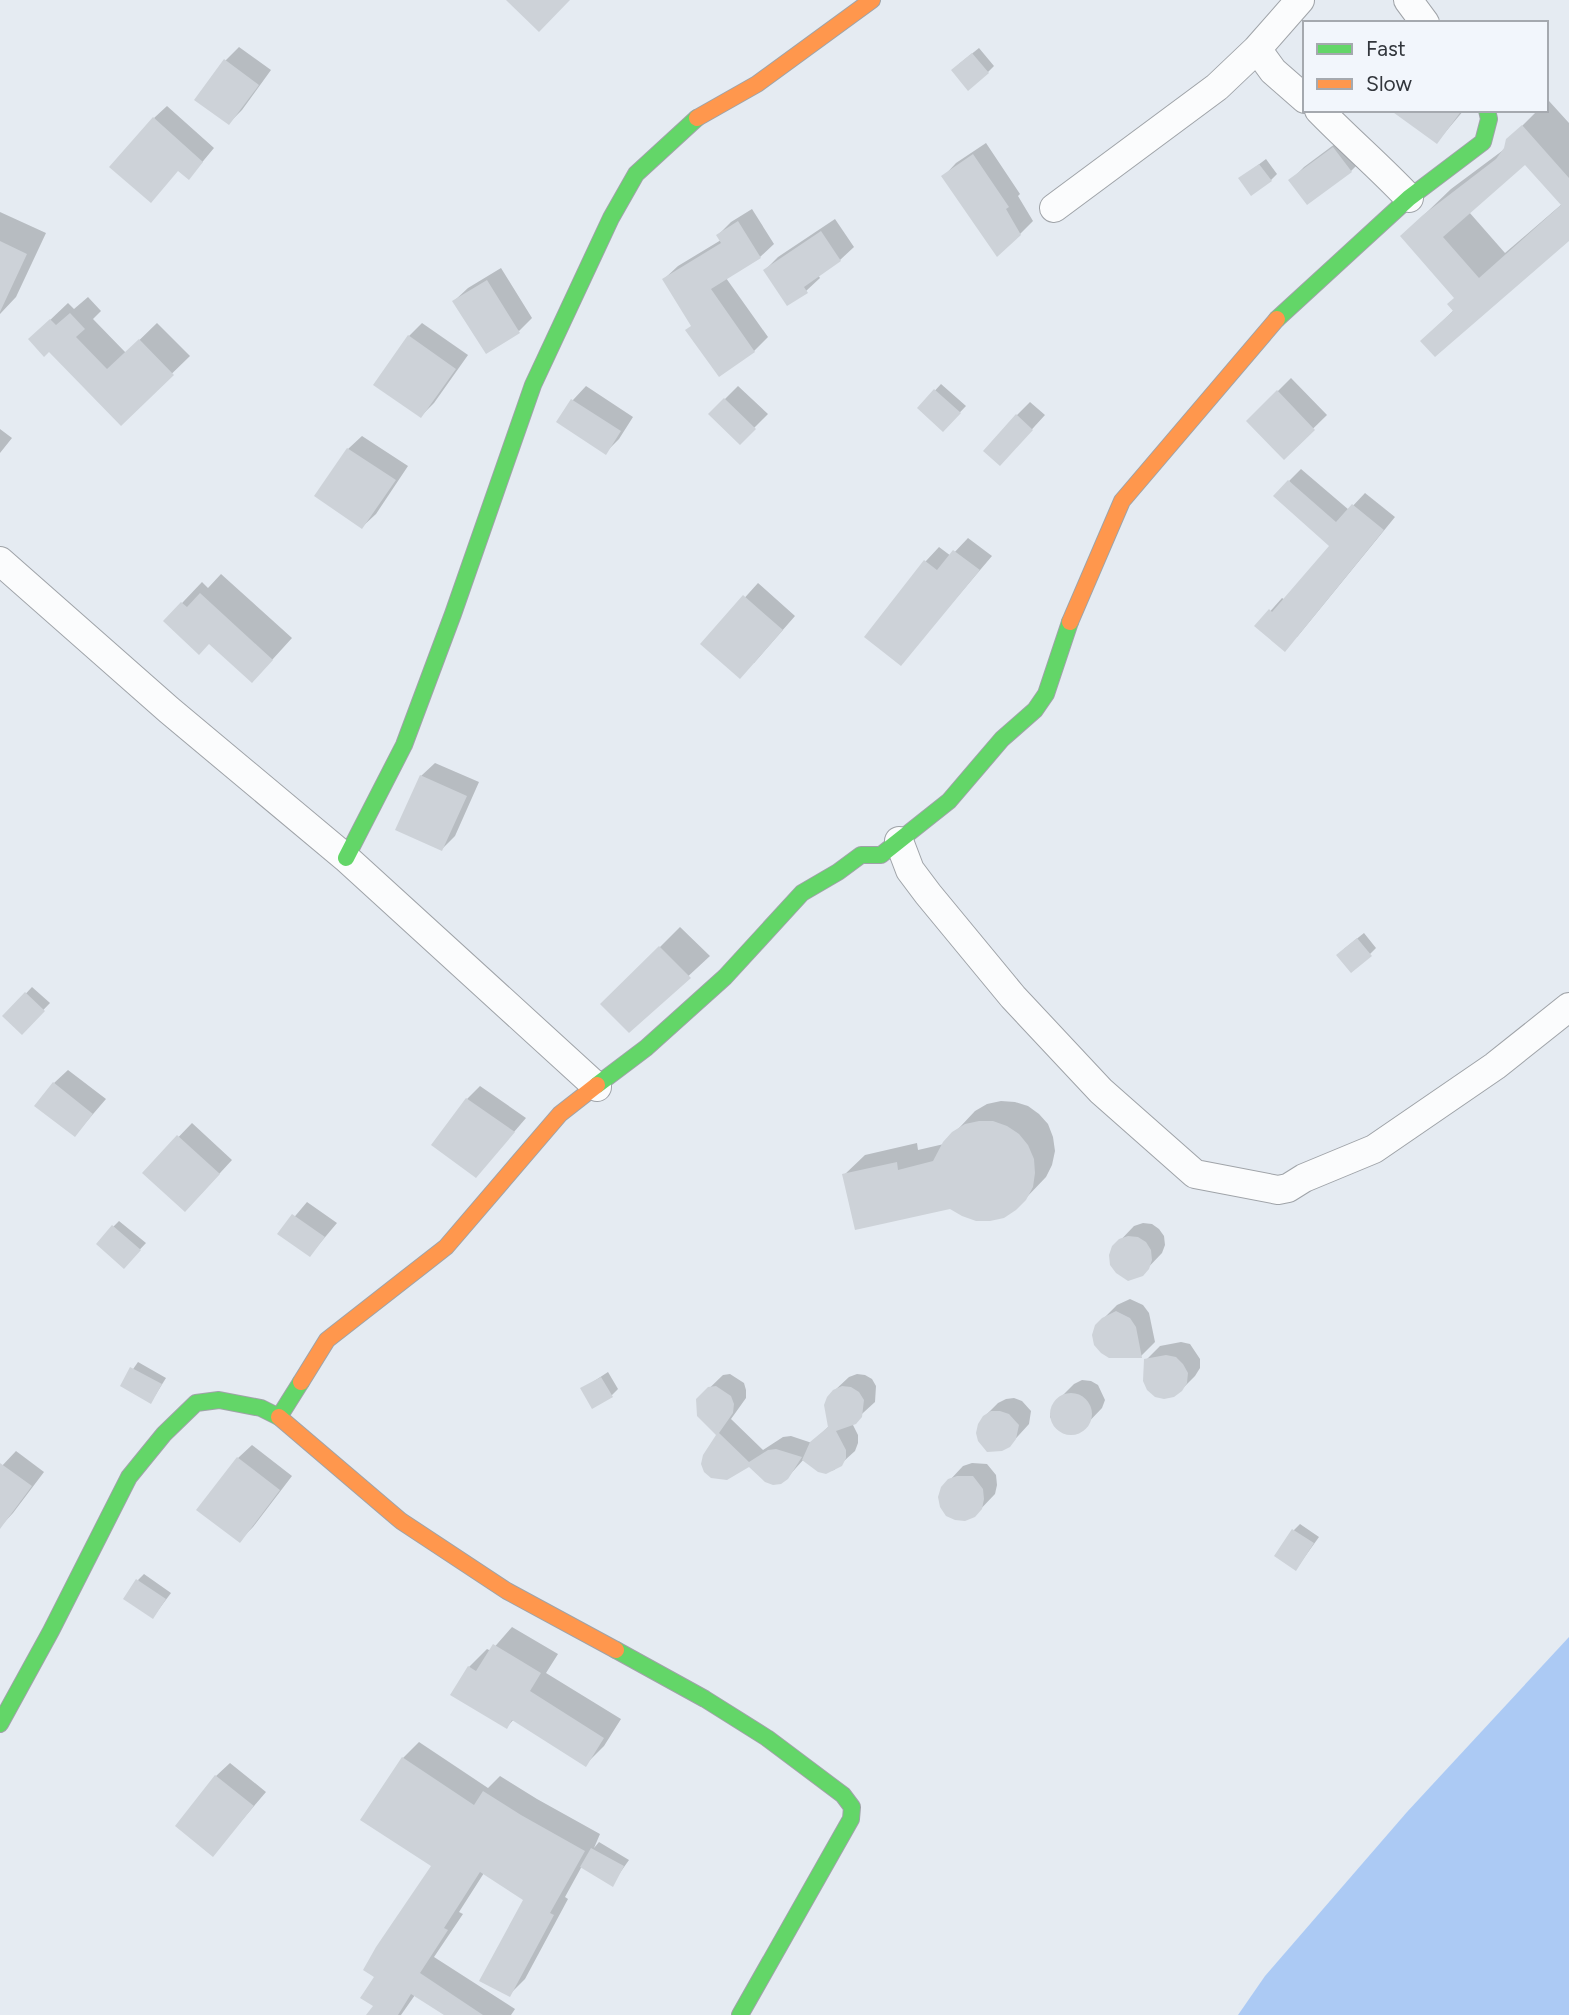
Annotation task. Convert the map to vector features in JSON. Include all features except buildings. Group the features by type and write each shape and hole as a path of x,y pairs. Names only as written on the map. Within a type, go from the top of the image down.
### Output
{"street":[{"path":"346,858 404,745 533,385 611,218 636,174 704,113 757,84 872,0"},
{"path":"1054,208 1217,87 1257,49 1300,0"},
{"path":"1408,0 1423,21"},
{"path":"1257,49 1273,71 1303,97"},
{"path":"1321,112 1409,198"},
{"path":"279,1417 327,1340 446,1247 560,1114 646,1048 725,977 802,893 861,855 881,855 948,801 1002,739 1035,710 1046,694 1070,621 1122,501 1271,325 1409,198 1483,142 1489,119 1487,112"},
{"path":"0,561 169,710 346,858 597,1087"},
{"path":"899,841 910,870 1013,997 1101,1091 1195,1174 1278,1190 1287,1188 1304,1178 1374,1149 1495,1066 1569,1007"},
{"path":"0,1724 51,1631 129,1477 164,1434 196,1403 219,1400 261,1408 279,1417 401,1521 507,1591 705,1699 767,1738 843,1795 852,1807 851,1819 740,2015"}],"water":[{"path":"1569,1637 1569,2015 1238,2015 1265,1976 1407,1812"}],"traffic: fast":[{"path":"1277,319 1409,198 1483,142 1489,119 1487,112"},
{"path":"346,858 404,745 533,385 611,218 636,174 697,118"},
{"path":"597,1085 646,1048 725,977 802,893 861,855 881,855 949,801 1002,739 1035,710 1046,694 1070,622"},
{"path":"0,1724 51,1631 129,1477 164,1434 196,1403 219,1400 261,1408 279,1417 301,1382"},
{"path":"616,1650 705,1699 767,1738 843,1795 852,1807 851,1819 740,2015"}],"traffic: slow":[{"path":"697,118 757,84 872,0"},
{"path":"1070,622 1122,501 1277,319"},
{"path":"301,1382 327,1340 446,1247 560,1114 597,1085"},
{"path":"279,1417 401,1521 507,1591 616,1650"}]}
